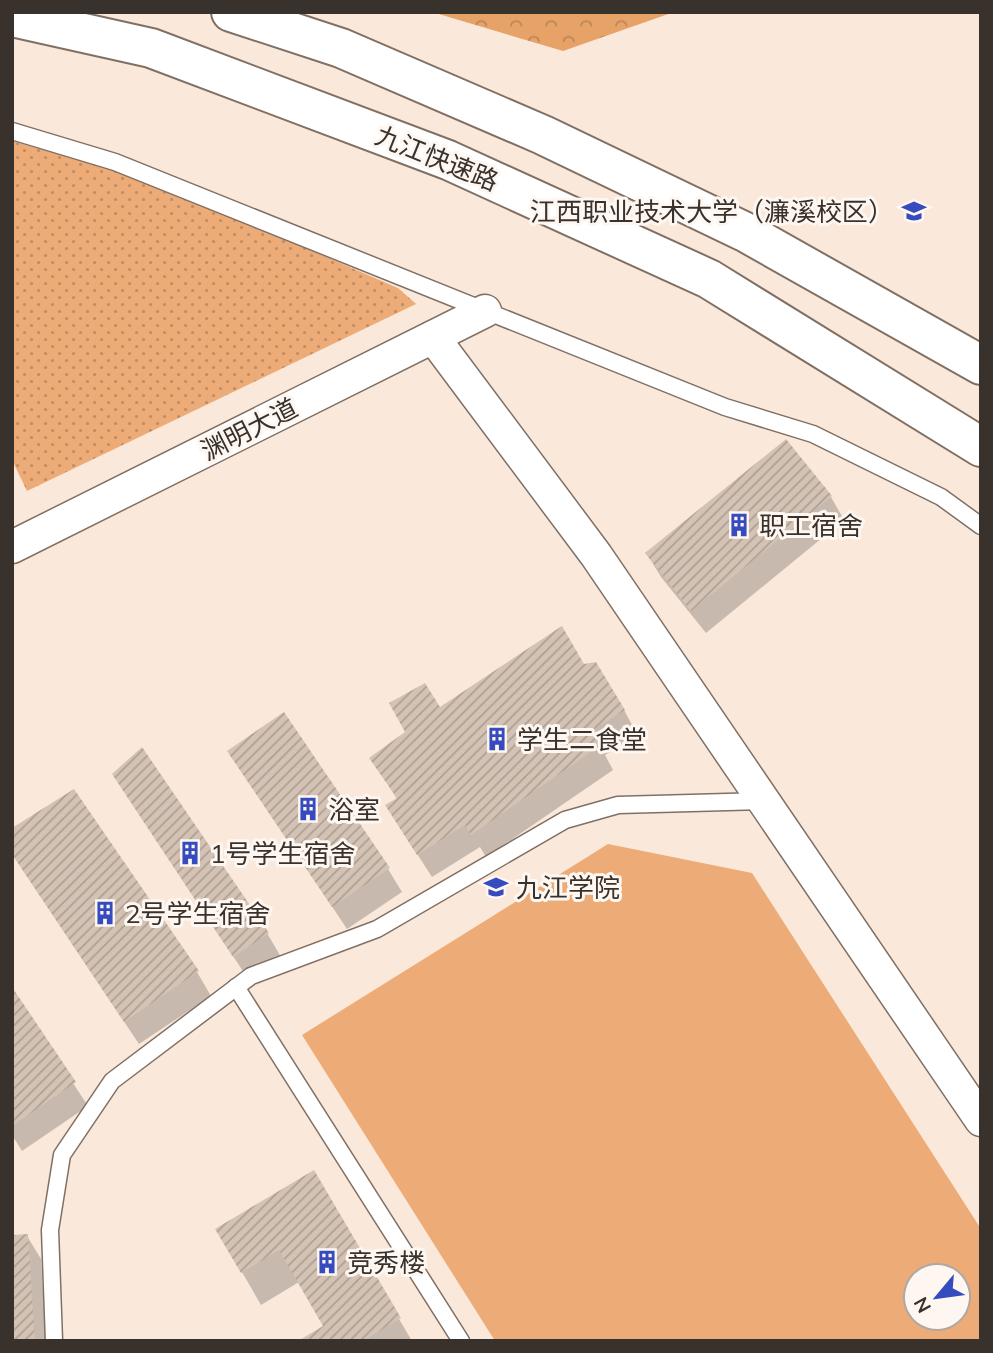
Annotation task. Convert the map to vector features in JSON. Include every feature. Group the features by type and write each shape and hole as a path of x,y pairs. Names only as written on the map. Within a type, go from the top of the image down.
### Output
{"highway":[{"path":"231,12 341,48 542,135 745,232 981,365"},
{"name":"九江快速路","path":"12,18 150,48 448,160 709,279 981,447"}],"street":[{"name":"渊明大道","path":"12,547 485,311"},
{"path":"433,337 596,555 979,1112"}],"lane":[{"path":"12,131 115,162 725,407 813,434 941,497 981,526"},
{"path":"54,1341 50,1230 62,1156 112,1081 251,975 377,929 565,820 618,805 764,801"},
{"path":"236,987 461,1341"}],"shaded area":[{"path":"12,141 111,169 398,288 416,304 27,491 12,460"},
{"path":"608,844 752,873 981,1229 981,1341 495,1341 302,1035"}],"green space":[{"path":"432,12 674,12 563,51"}],"building":[{"name":"职工宿舍","path":"786,439 832,496 691,611 645,553"},
{"name":"学生二食堂","path":"562,626 584,664 596,662 625,710 593,730 601,745 471,835 465,825 417,855 385,805 397,798 369,758 405,732 389,703 425,683 440,707"},
{"name":"浴室","path":"284,712 390,868 332,907 227,751"},
{"name":"1号学生宿舍","path":"142,747 269,933 233,957 112,774"},
{"name":"2号学生宿舍","path":"74,789 199,971 124,1022 12,854 12,828"},
{"path":"12,987 76,1082 12,1126"},
{"name":"竞秀楼","path":"314,1170 401,1318 363,1341 298,1341 323,1326 279,1250 241,1273 215,1229"},
{"path":"28,1234 35,1341 12,1341 12,1235"}],"place":[{"name":"江西职业技术大学（濂溪校区）","path":"914,211"},
{"name":"职工宿舍","path":"739,525"},
{"name":"学生二食堂","path":"497,739"},
{"name":"浴室","path":"308,809"},
{"name":"1号学生宿舍","path":"190,853"},
{"name":"九江学院","path":"496,887"},
{"name":"2号学生宿舍","path":"105,913"},
{"name":"竞秀楼","path":"327,1262"}]}
